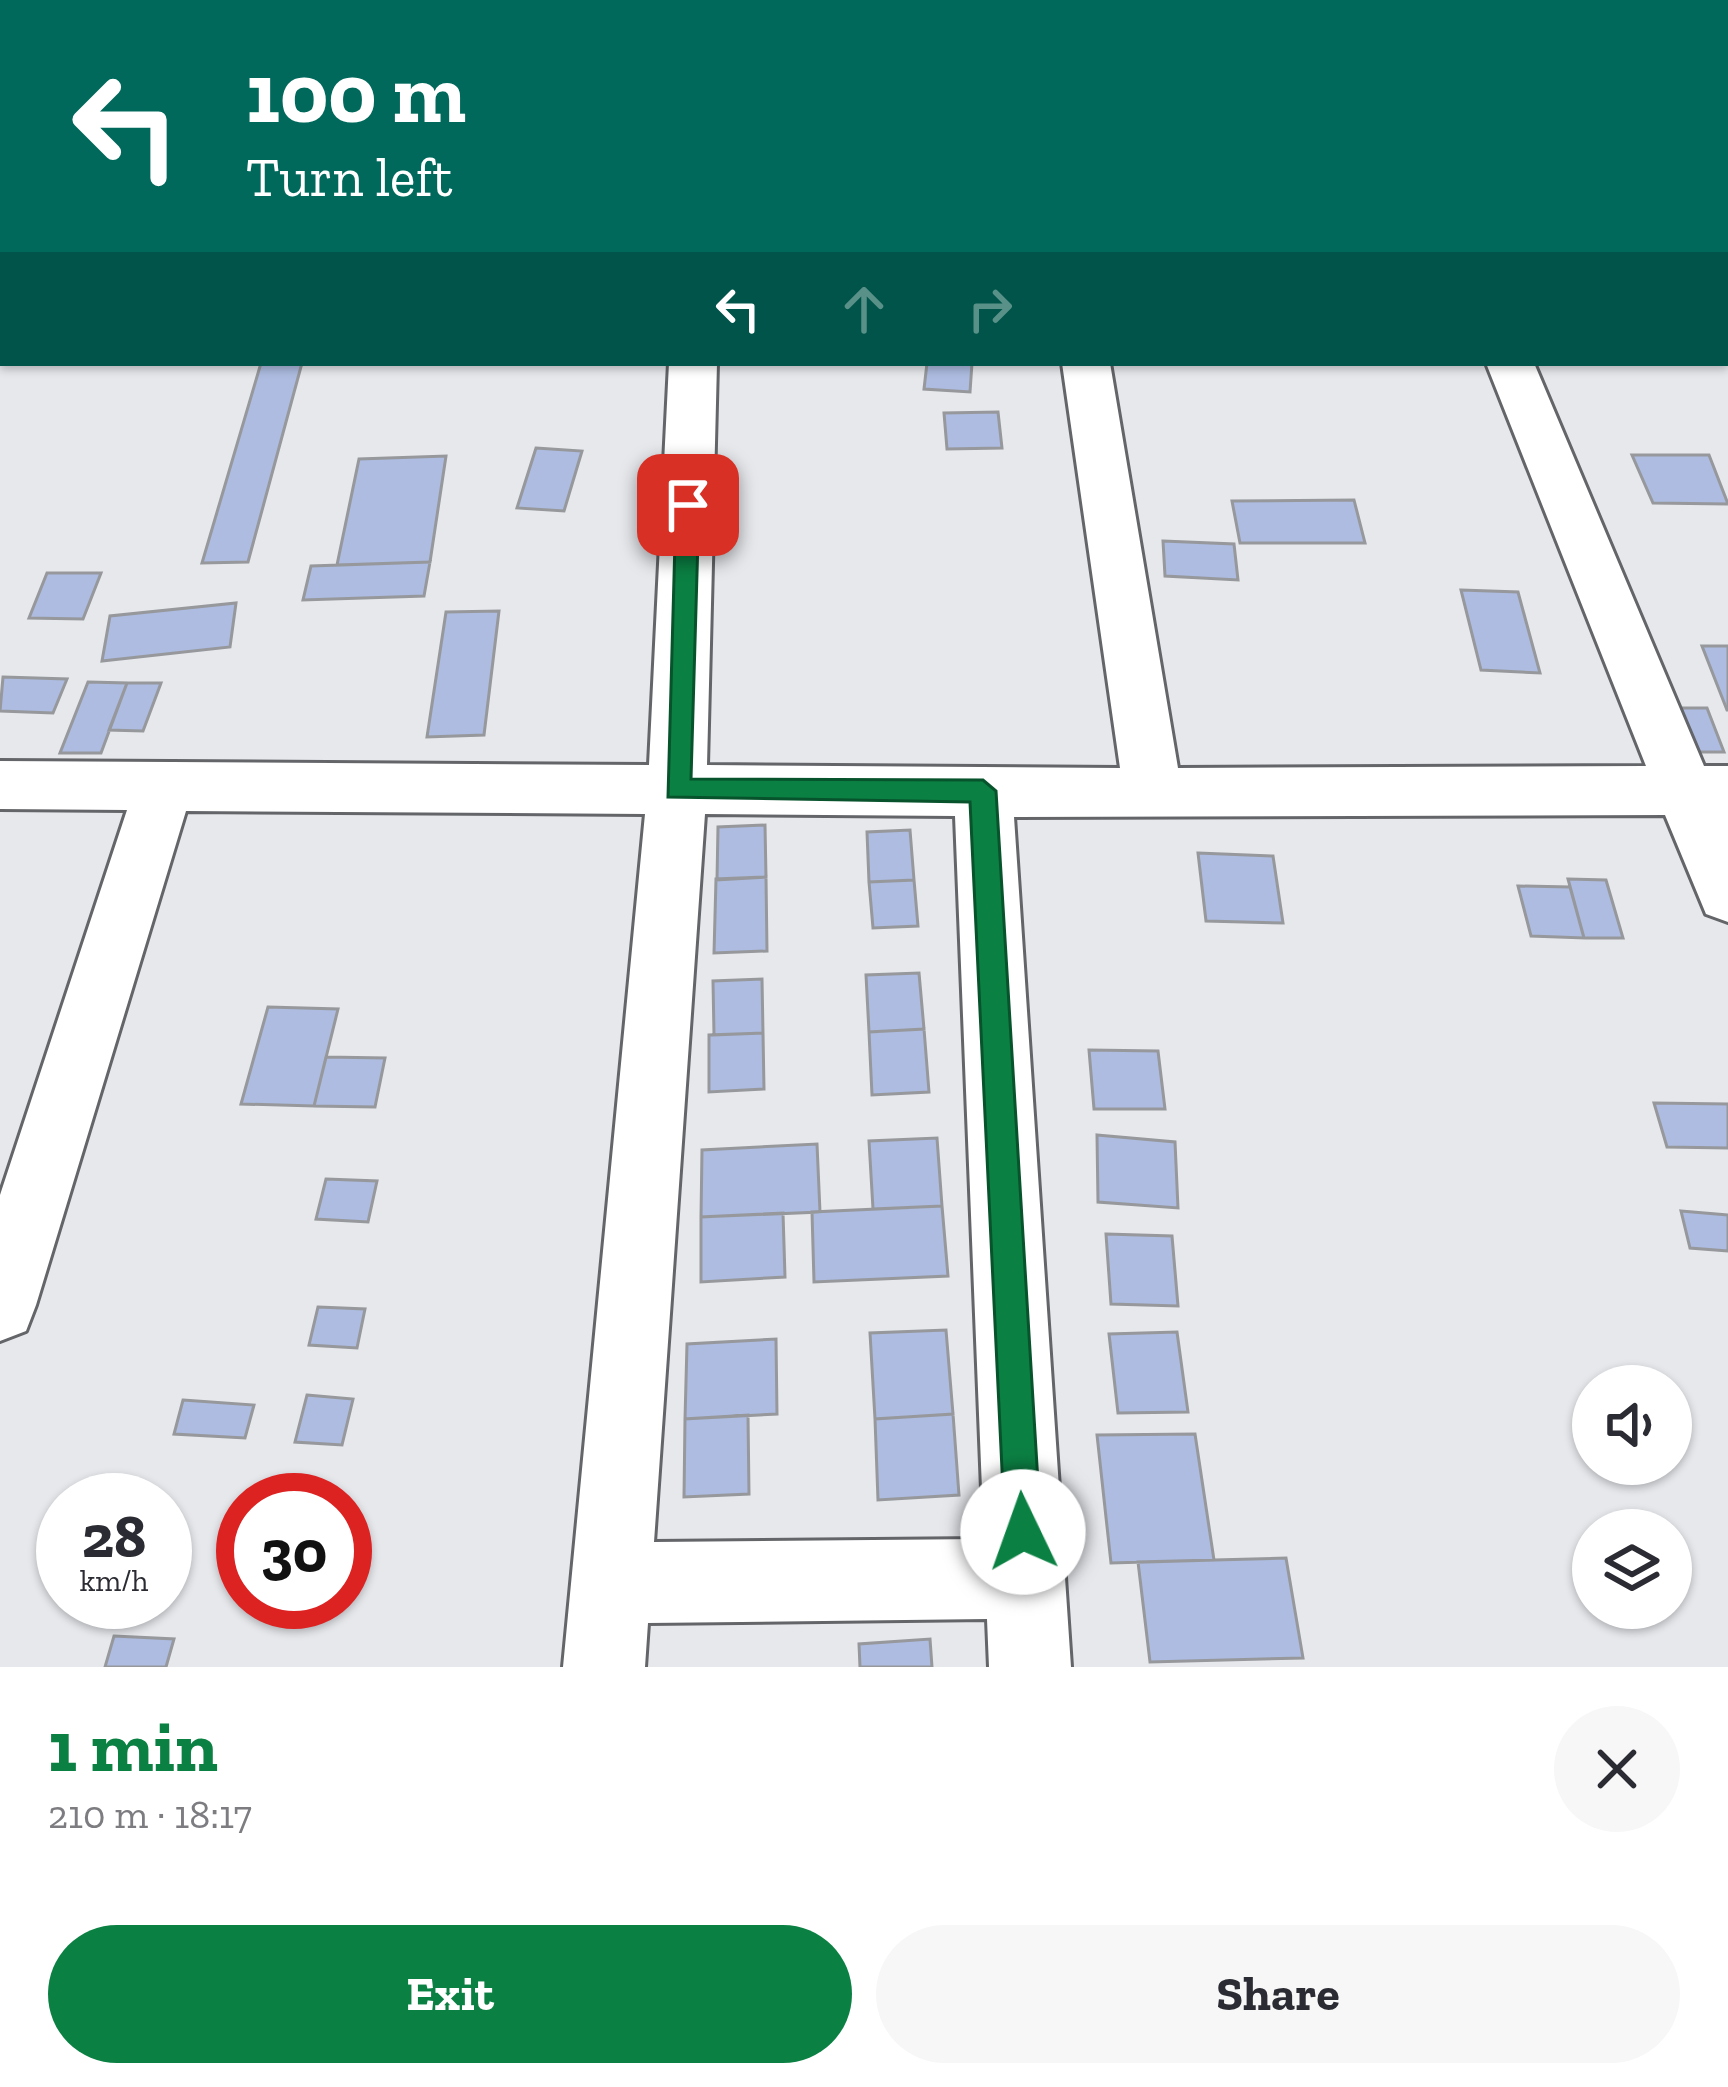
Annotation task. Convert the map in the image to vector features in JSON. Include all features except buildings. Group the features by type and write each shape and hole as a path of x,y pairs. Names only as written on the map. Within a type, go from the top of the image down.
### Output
{"street":[{"path":"604,1667 677,790 693,366"},
{"path":"1086,366 1154,793"},
{"path":"1511,366 1707,790 1728,895"},
{"path":"0,785 1154,793 1707,790"},
{"path":"0,1305 164,786"},
{"path":"983,791 1030,1667"},
{"path":"611,1583 1026,1579"}],"route":[{"path":"688,505 677,790 983,791 1023,1532"}]}
